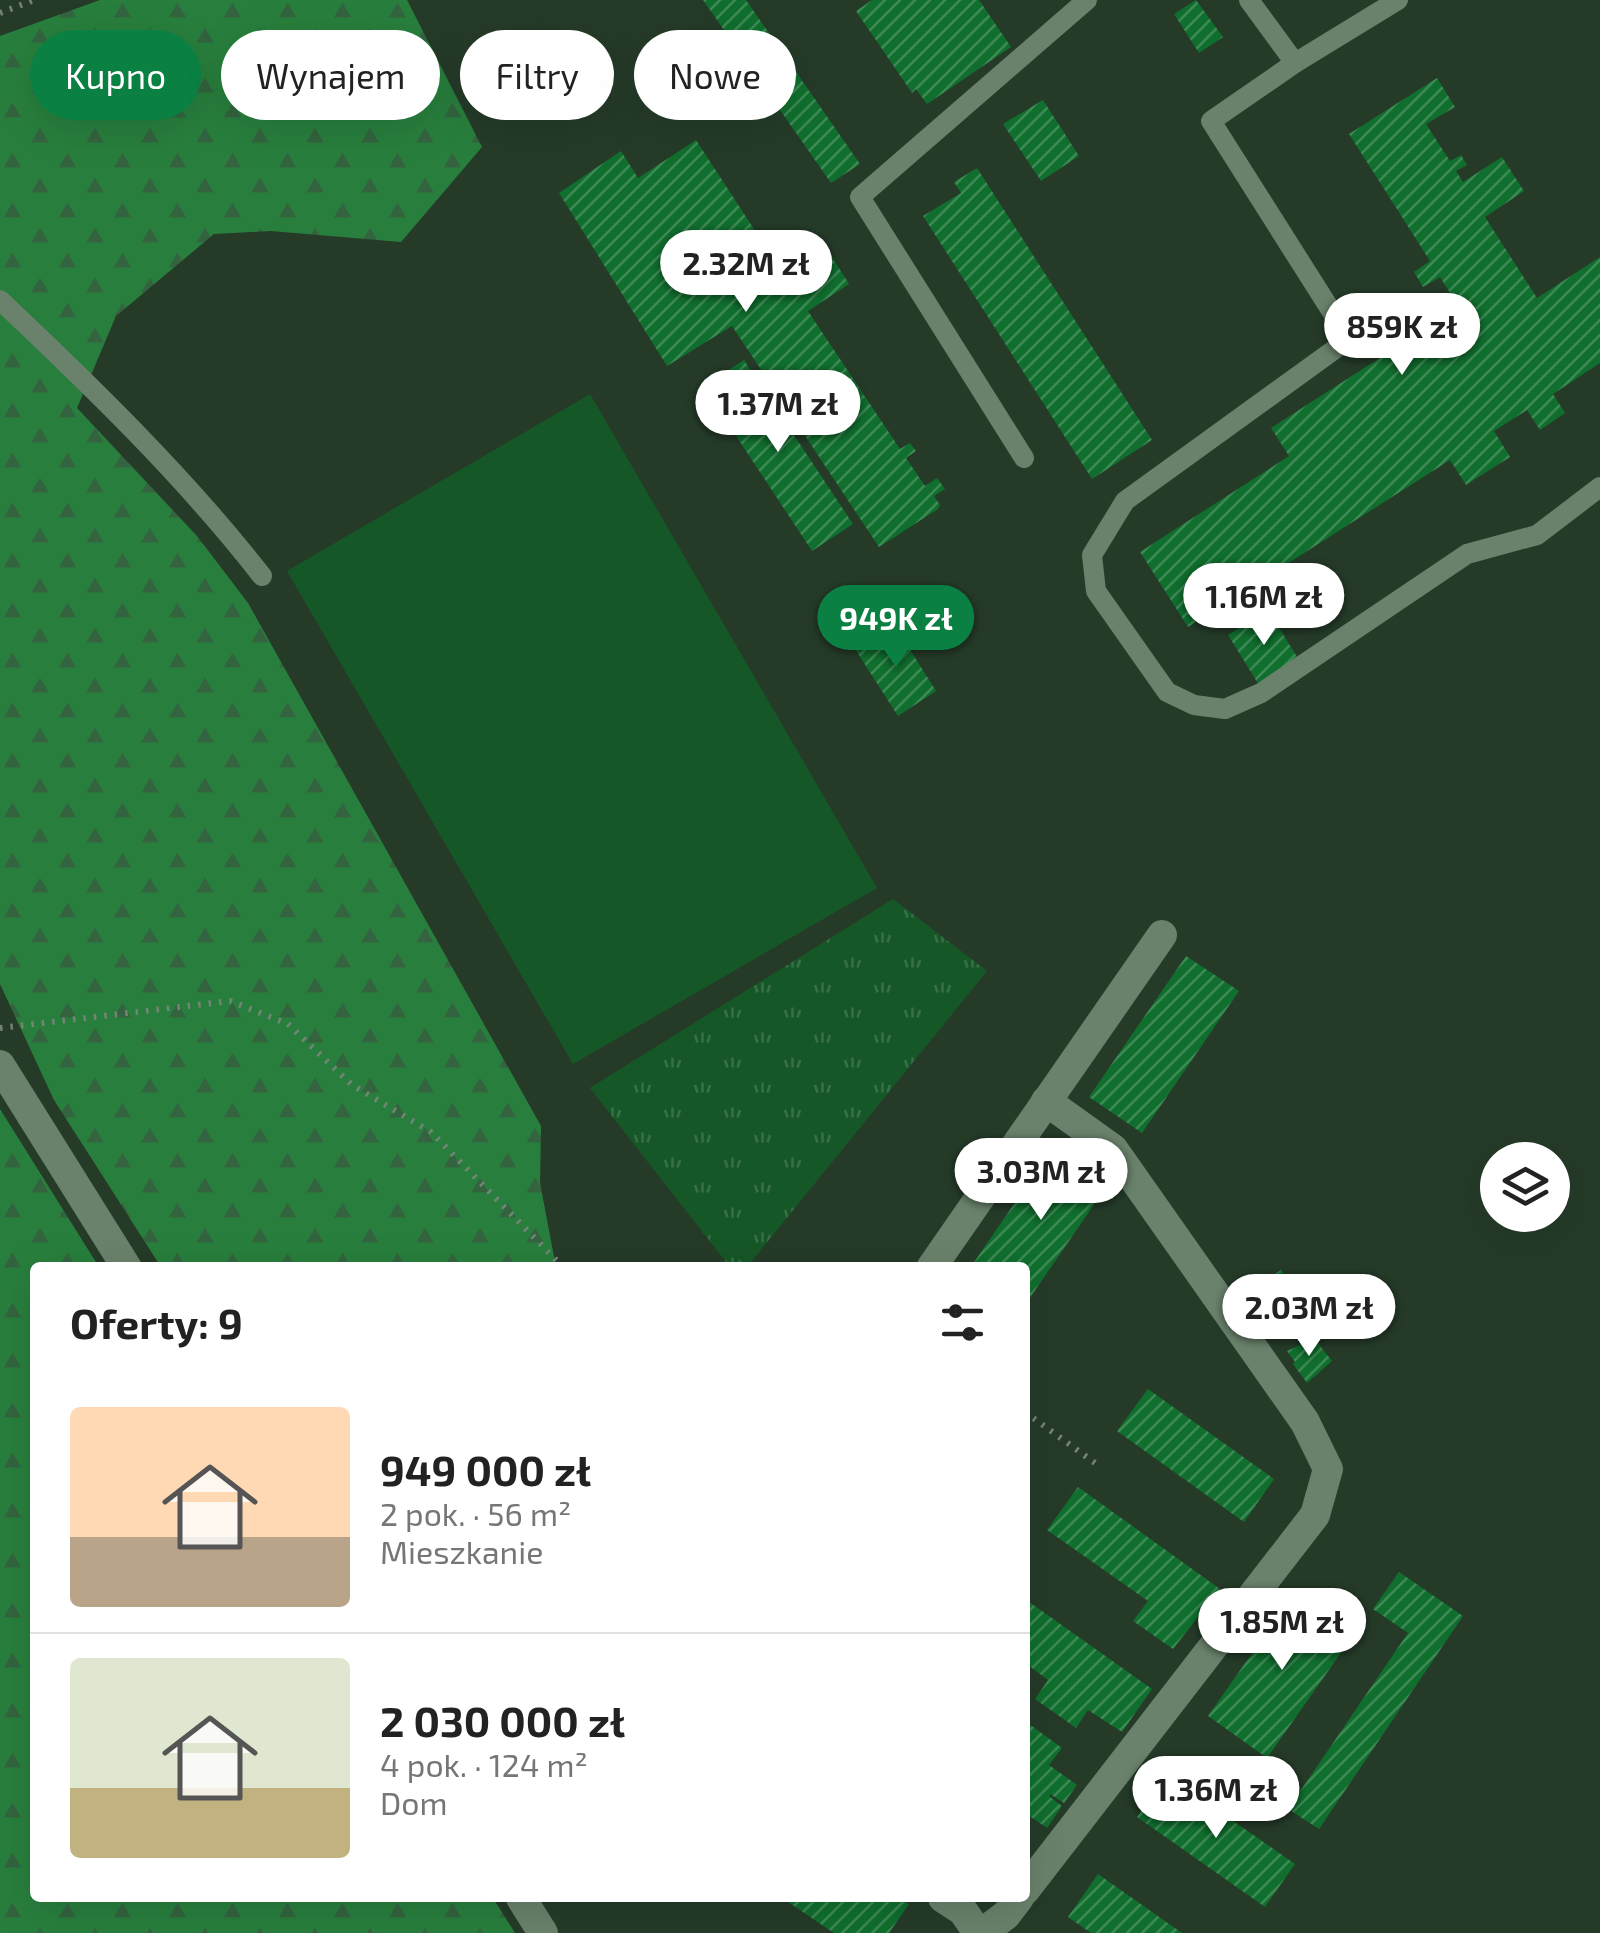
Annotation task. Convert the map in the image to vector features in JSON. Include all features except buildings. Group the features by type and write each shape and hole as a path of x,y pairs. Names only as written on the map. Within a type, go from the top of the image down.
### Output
{"street":[{"path":"935,1262 1162,935"},
{"path":"0,1065 123,1262"},
{"path":"1030,1884 1315,1515 1328,1469 1305,1422 1113,1149 1046,1101"},
{"path":"524,1902 542,1933"},
{"path":"949,1902 963,1911 980,1933 1006,1915 1017,1902"}],"lane":[{"path":"1024,458 860,197 1087,0"},
{"path":"1249,0 1295,63"},
{"path":"1398,0 1295,63 1211,122 1349,339 1124,501 1092,555 1096,591 1167,692 1194,705 1225,709 1261,692 1467,554 1537,536 1600,487"},
{"path":"0,300 104,398 262,576"}],"path":[{"path":"0,13 34,0"},
{"path":"0,1028 230,1002 288,1024 352,1085 431,1132 558,1262"},
{"path":"1030,1416 1095,1463"}],"green space":[{"path":"100,0 407,0 422,30 221,30 221,120 440,120 440,65 460,104 460,120 468,120 482,147 401,242 271,231 214,234 116,316 77,408 197,536 248,603 541,1126 540,1183 555,1262 158,1262 54,1100 0,984 0,36"},
{"path":"590,394 877,888 573,1064 287,571"},
{"path":"893,899 987,971 751,1262 726,1262 590,1088"},
{"path":"0,1109 96,1262 30,1262 30,1902 496,1902 515,1933 0,1933"}]}
